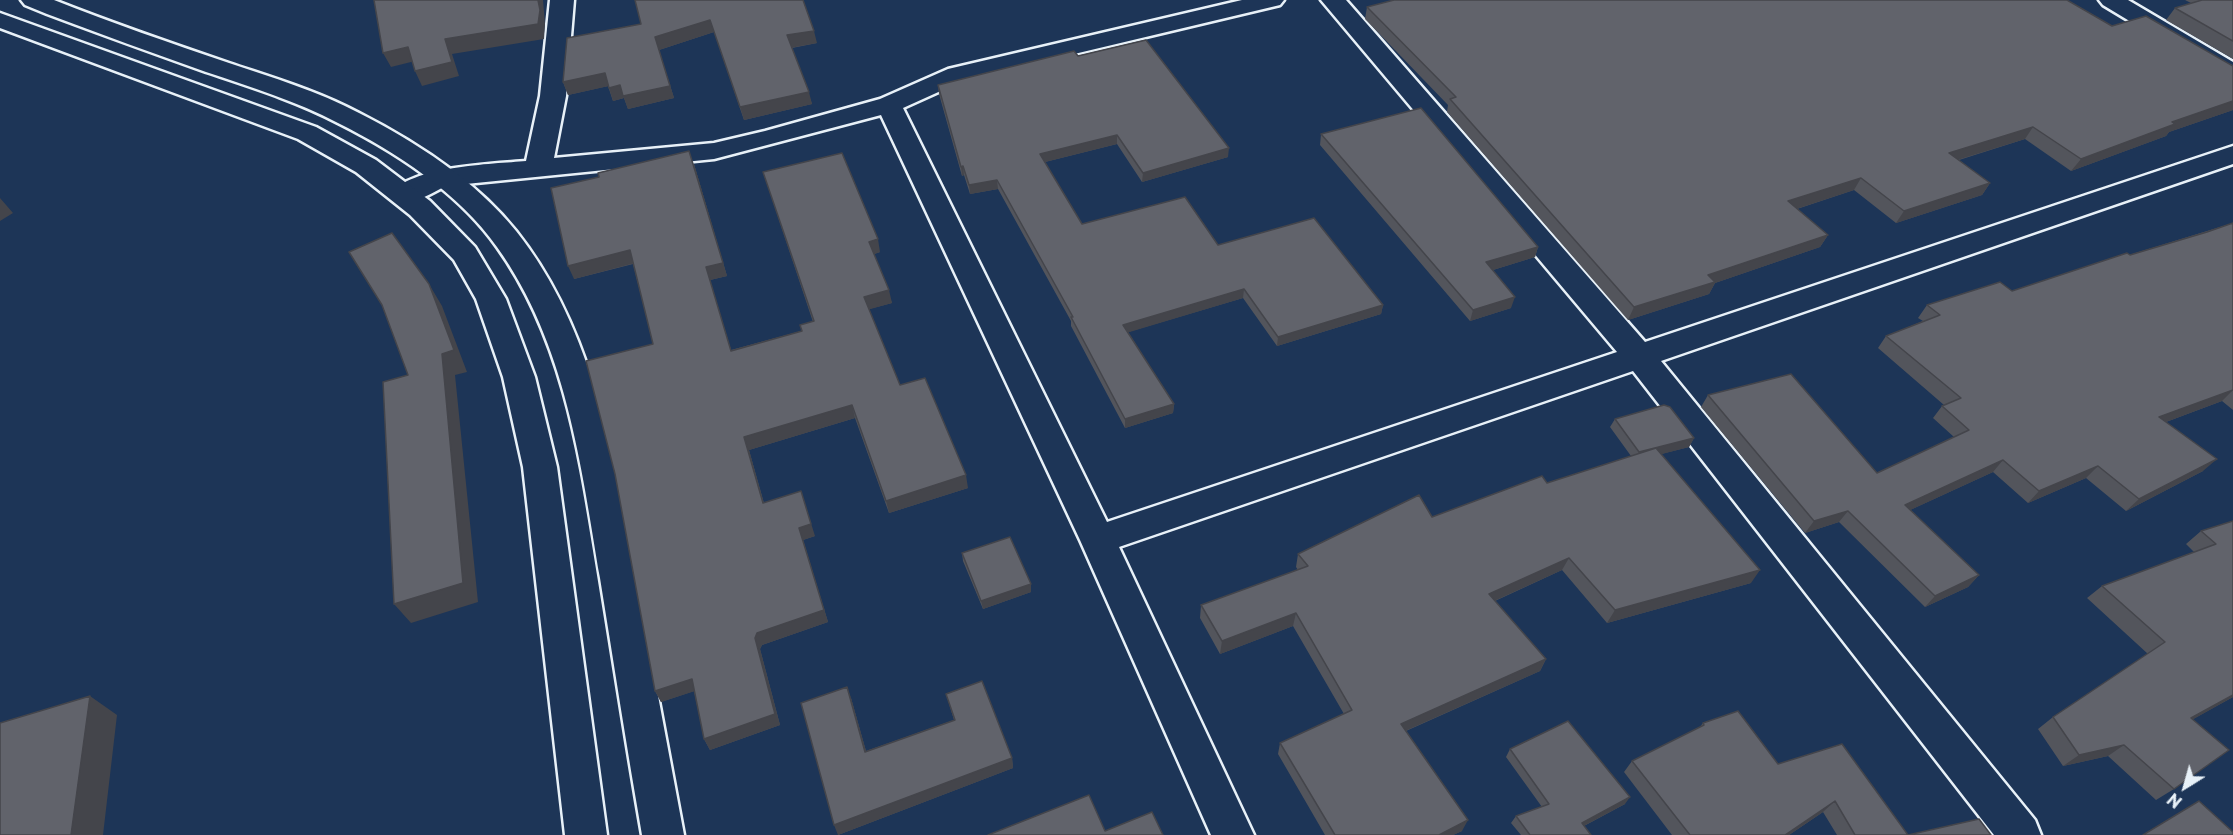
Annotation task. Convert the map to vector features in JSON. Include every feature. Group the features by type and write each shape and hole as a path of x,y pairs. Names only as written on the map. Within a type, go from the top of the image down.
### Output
{"street":[{"path":"9,24 43,4 94,0"},
{"path":"538,169 553,96 562,0"},
{"path":"405,195 441,178 714,151 768,139 889,105 957,74 1272,0"},
{"path":"1334,0 1639,356 2020,835"},
{"path":"2111,0 2233,73"},
{"path":"43,4 96,26 305,98 388,141 441,178 506,238 539,291 567,354 595,446 663,835"},
{"path":"9,24 307,133 366,165 405,195 465,254 490,299 519,377 540,467 586,835"},
{"path":"889,105 1098,540 1233,835"},
{"path":"1098,540 2233,155"}],"building":[{"path":"374,0 538,0 540,10 538,24 445,39 452,62 415,71 408,47 383,53"},
{"path":"635,0 803,0 814,31 787,35 809,92 740,107 710,20 655,37 670,86 623,96 620,85 609,88 605,73 563,82 567,38 641,24"},
{"path":"1394,0 2067,0 2112,26 2146,16 2233,66 2233,101 2172,122 2175,124 2081,159 2033,127 1949,153 1990,183 1904,211 1861,178 1788,201 1828,235 1708,275 1715,282 1634,307 1450,99 1456,97 1367,7"},
{"path":"2202,0 2233,0 2233,41 2175,8"},
{"path":"1146,40 1229,148 1143,173 1117,135 1040,154 1082,224 1185,197 1218,245 1314,218 1383,305 1278,337 1244,289 1123,325 1174,404 1125,419 1071,317 1073,317 997,180 969,185 963,166 961,167 938,85 1074,51 1078,56"},
{"path":"1421,108 1538,247 1486,262 1515,297 1473,310 1321,134"},
{"path":"689,151 723,263 706,267 731,351 802,331 800,325 814,321 763,172 842,153 878,239 869,242 889,290 864,297 900,385 925,378 966,475 886,501 852,405 744,437 763,503 801,491 811,524 799,528 824,610 757,633 755,638 775,714 704,739 692,679 655,691 615,474 586,361 653,344 630,250 568,266 551,188 599,177 598,173"},
{"path":"2233,223 2233,390 2159,417 2217,459 2139,499 2098,466 2039,491 2003,460 1905,505 1979,575 1935,596 1848,511 1814,521 1708,395 1791,374 1877,473 1969,430 1942,406 1961,398 1886,336 1940,315 1927,305 2000,282 2012,291 2127,253 2130,255"},
{"path":"392,233 429,284 454,350 442,354 463,583 394,604 383,382 408,375 382,305 349,252"},
{"path":"1664,405 1670,407 1694,438 1639,452 1615,419"},
{"path":"1656,448 1760,570 1615,610 1569,558 1489,594 1546,659 1401,724 1468,820 1439,835 1335,835 1280,743 1352,710 1296,613 1222,641 1201,605 1308,566 1298,554 1419,495 1432,517 1542,476 1547,483"},
{"path":"2233,521 2233,695 2191,718 2229,750 2174,789 2124,745 2079,755 2053,717 2165,642 2102,586 2216,544 2201,531"},
{"path":"1010,537 1031,584 981,601 962,553"},
{"path":"982,681 1012,758 834,825 801,703 847,687 865,752 955,720 946,694"},
{"path":"90,696 71,835 0,835 0,723"},
{"path":"1738,711 1778,764 1842,744 1908,835 1855,835 1835,801 1785,835 1690,835 1632,761 1704,725 1703,723"},
{"path":"1568,721 1630,797 1582,823 1591,835 1530,835 1516,816 1549,804 1510,749"},
{"path":"1089,795 1105,831 1152,812 1163,835 988,835"},
{"path":"2199,801 2233,832 2233,835 2143,835"},
{"path":"1979,819 1991,835 1908,835"}]}
